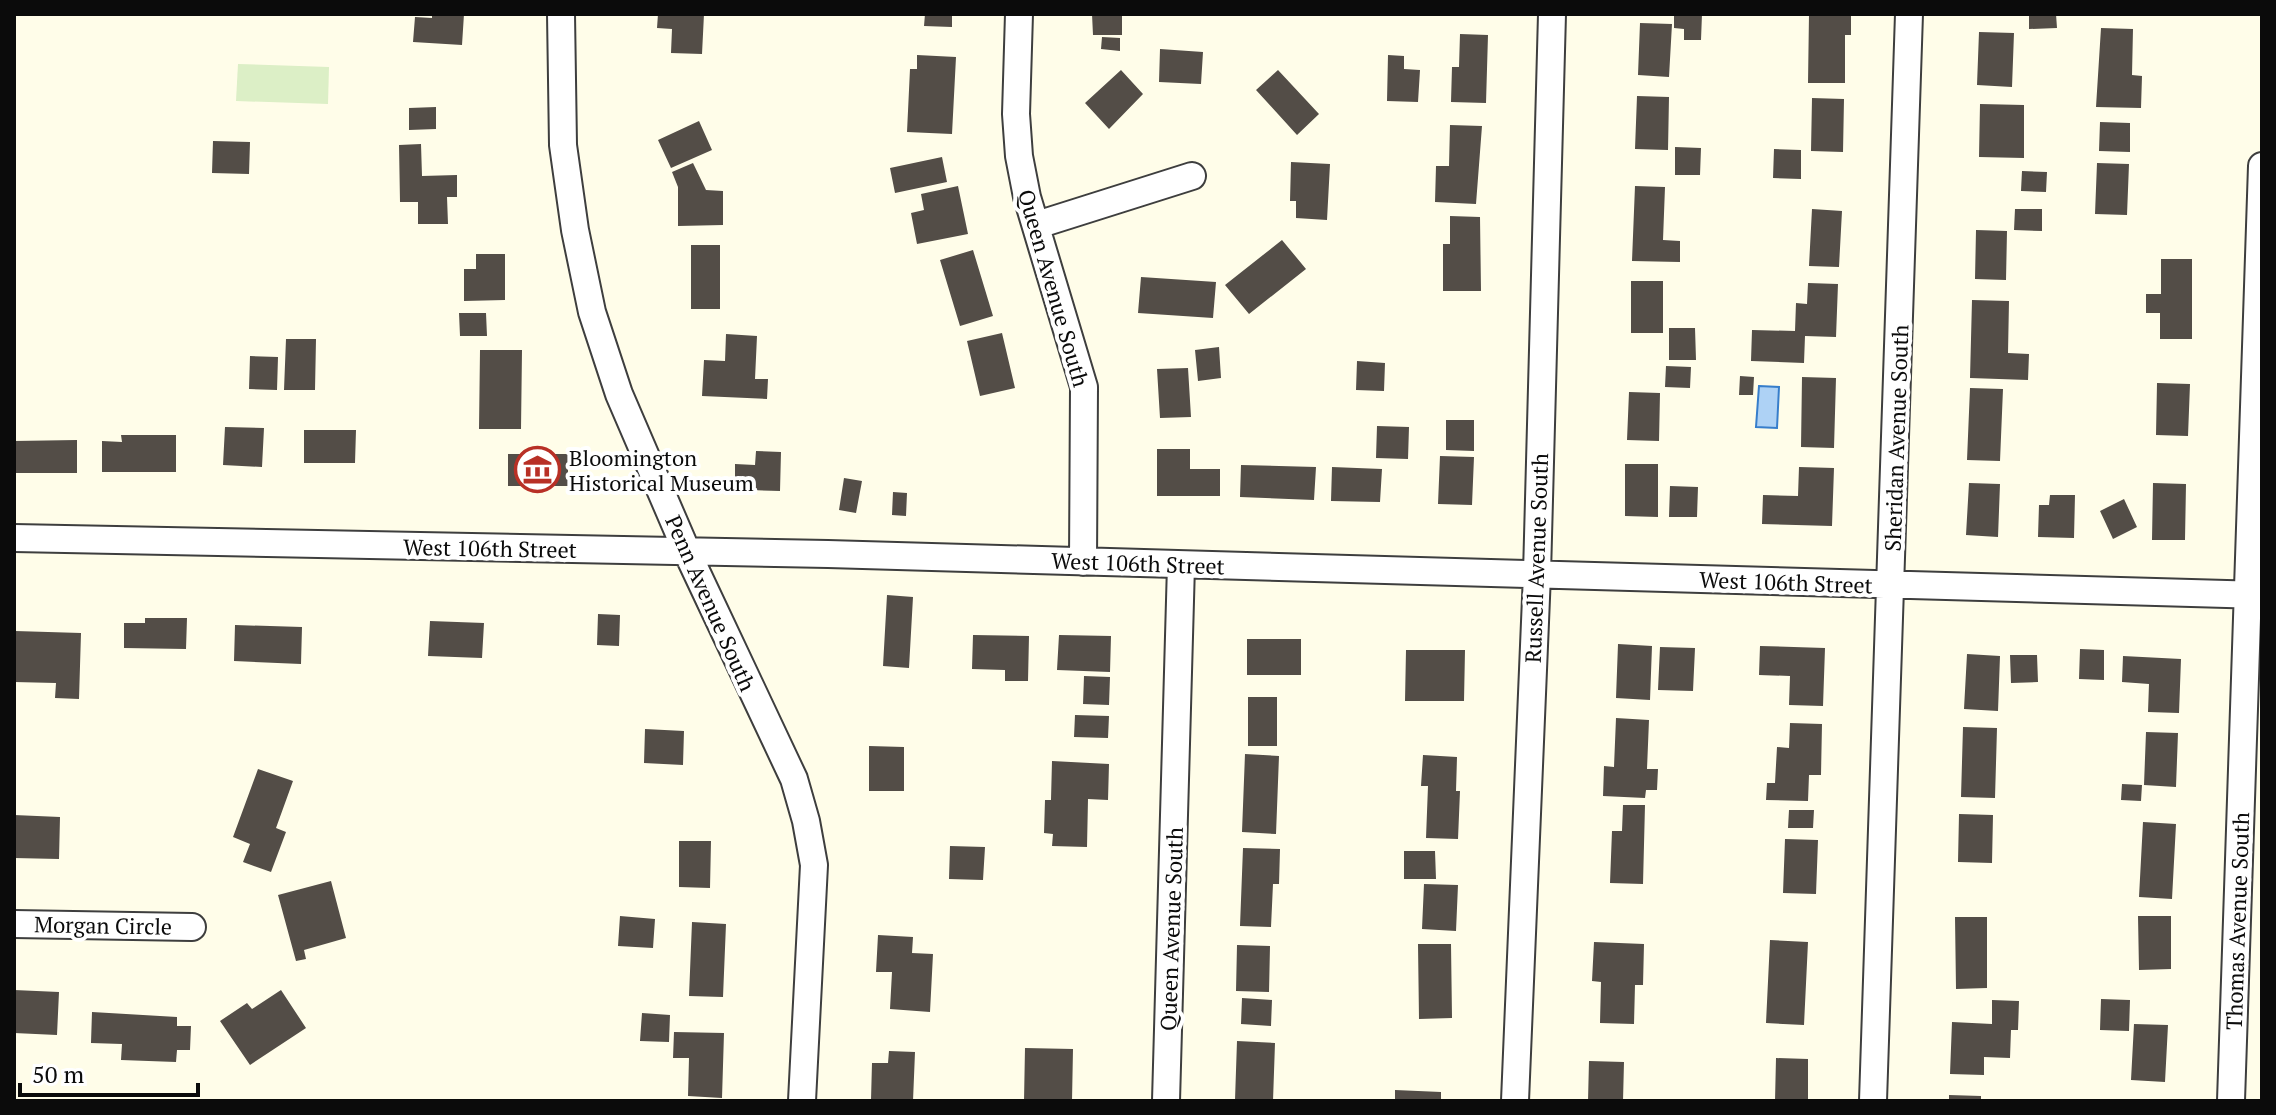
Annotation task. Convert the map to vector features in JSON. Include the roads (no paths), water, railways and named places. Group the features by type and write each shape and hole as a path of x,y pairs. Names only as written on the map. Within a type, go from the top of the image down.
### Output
{"street":[{"name":"Penn Avenue South","path":"561,14 563,145 575,230 592,312 619,394 687,552 794,779 806,821 814,865 802,1101"},
{"name":"Queen Avenue South","path":"1019,14 1016,114 1019,156 1027,197 1084,387 1083,562"},
{"name":"Russell Avenue South","path":"1515,1101 1537,574 1552,14"},
{"name":"Sheridan Avenue South","path":"1873,1101 1909,14"},
{"name":"Thomas Avenue South","path":"2231,1101 2256,595 2262,166"},
{"path":"1037,225 1192,176"},
{"name":"West 106th Street","path":"14,538 1083,562 2256,595"},
{"name":"Queen Avenue South","path":"1166,1101 1181,565"},
{"name":"Morgan Circle","path":"14,924 192,927"}],"water":[{"path":"1759,386 1779,387 1777,428 1756,427"}],"place":[{"name":"Bloomington Historical Museum","path":"538,470"}]}
